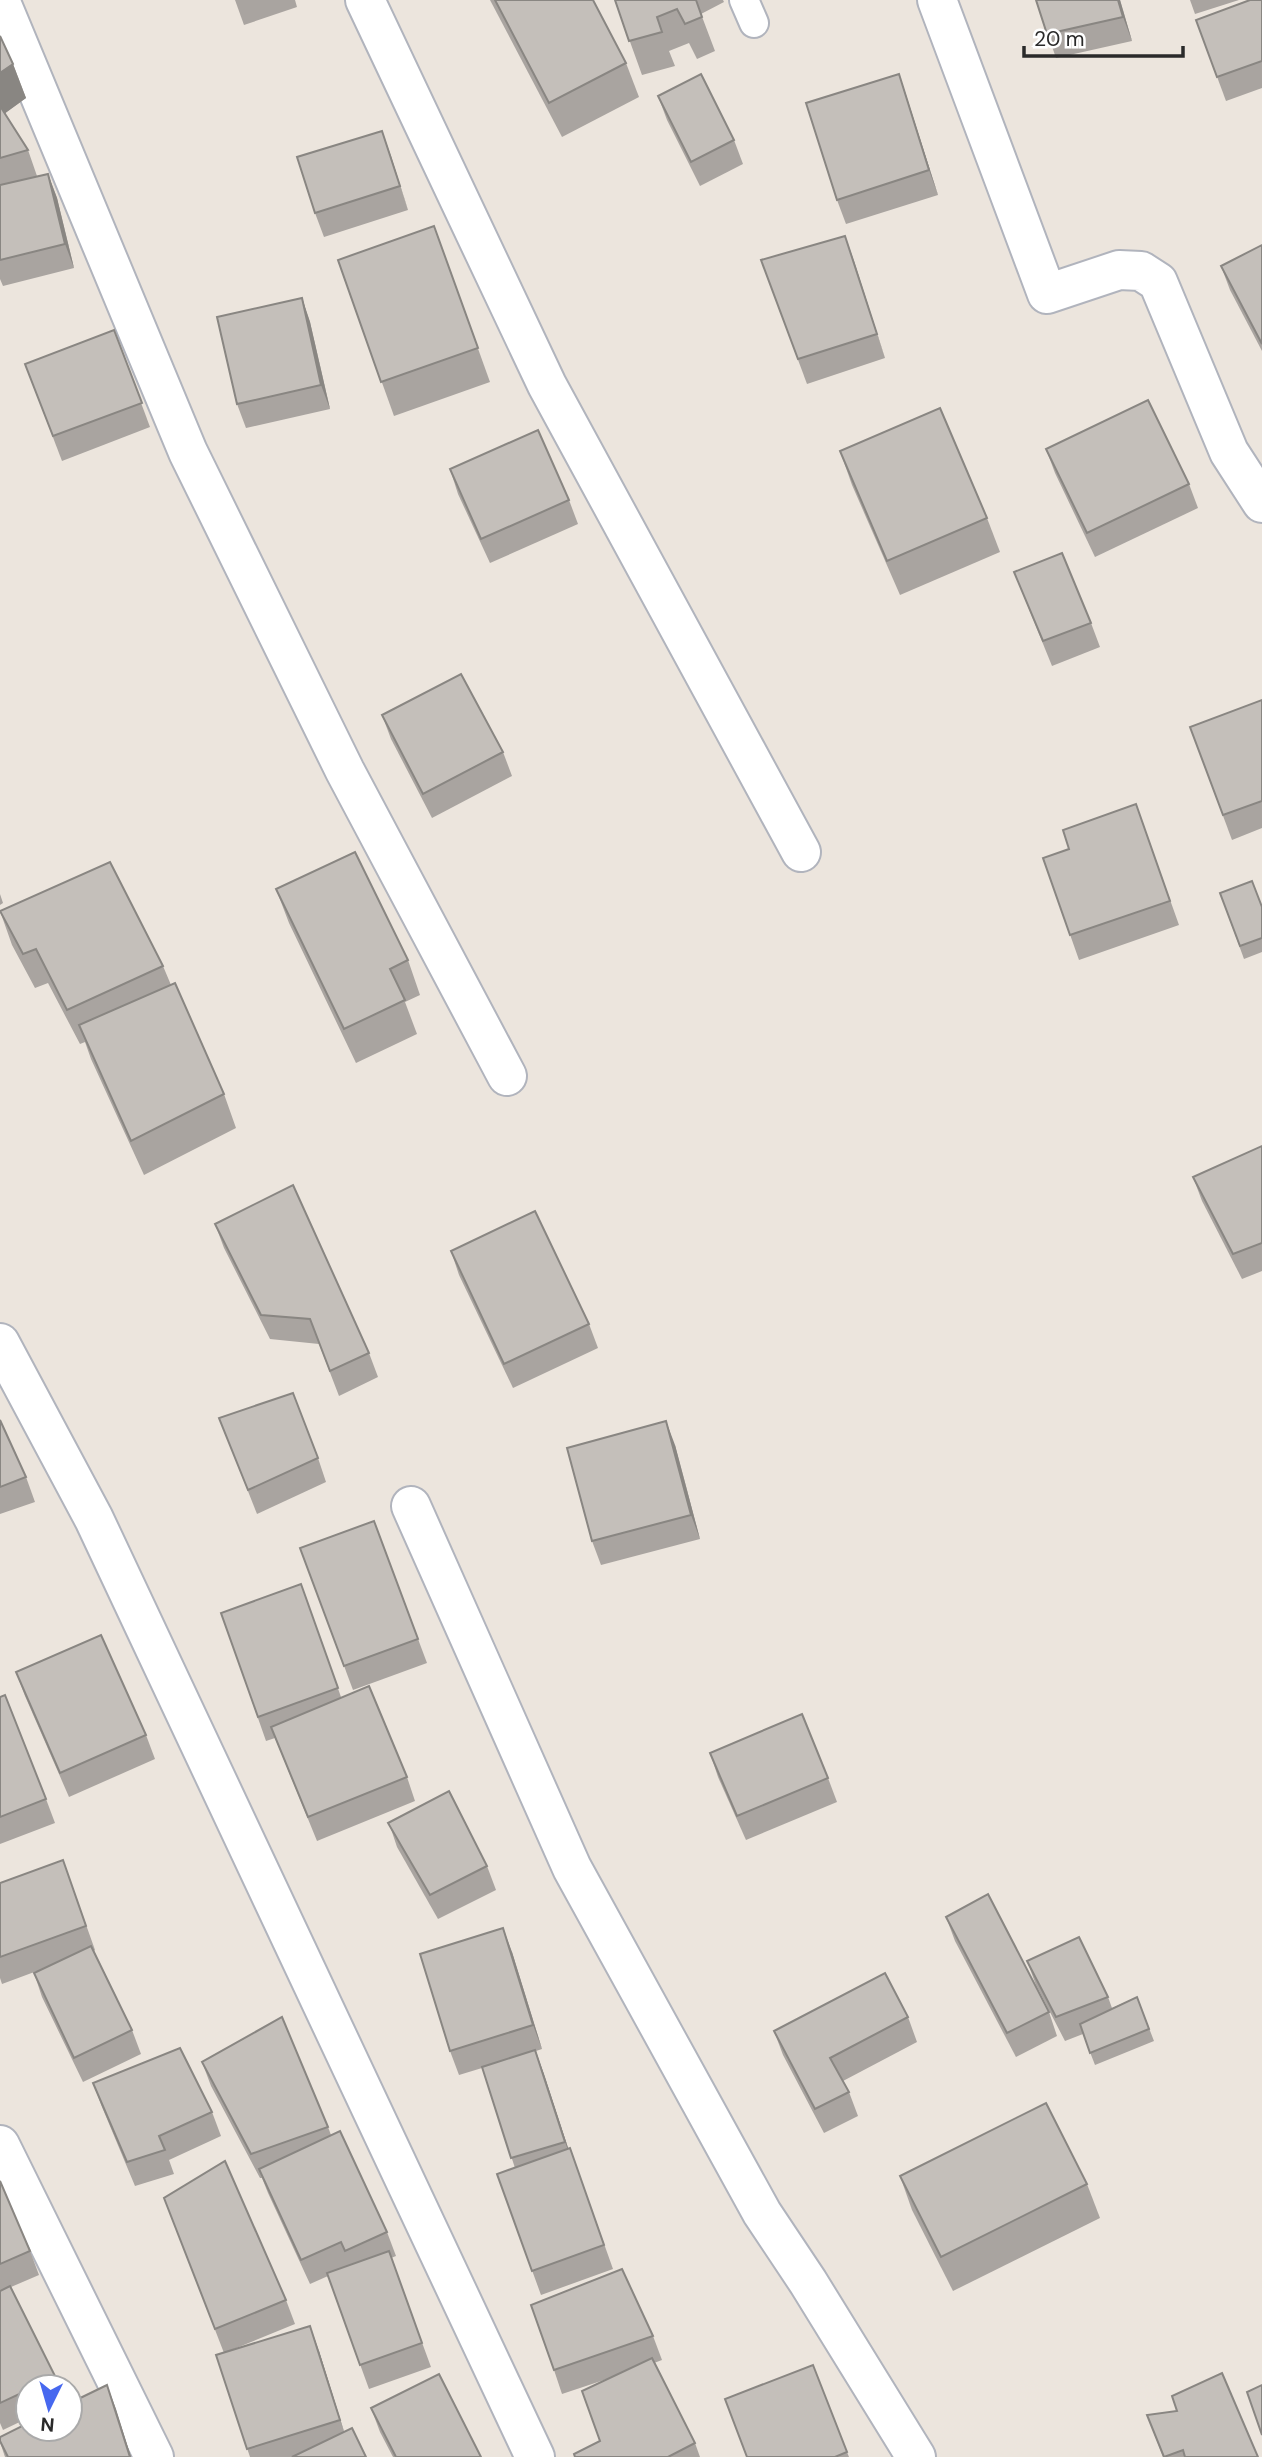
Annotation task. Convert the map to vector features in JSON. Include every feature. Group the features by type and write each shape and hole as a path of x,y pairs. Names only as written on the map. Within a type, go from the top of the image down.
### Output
{"street":[{"path":"0,0 188,452 345,771 507,1076"},
{"path":"365,0 547,385 801,852"},
{"path":"937,0 1047,294 1119,270 1141,271 1158,282 1229,452 1262,503"},
{"path":"0,1343 94,1519 535,2457"},
{"path":"411,1506 572,1868 762,2213 830,2316 916,2457"},
{"path":"0,2145 154,2457"}],"building":[{"path":"495,0 593,0 626,63 549,103"},
{"path":"615,0 696,0 702,17 685,24 677,9 657,17 662,32 629,41"},
{"path":"1036,0 1118,0 1123,17 1047,34"},
{"path":"1250,0 1262,0 1262,61 1217,77 1196,20"},
{"path":"0,36 13,64 0,73"},
{"path":"701,74 734,140 691,162 658,96"},
{"path":"899,74 929,170 837,200 806,103"},
{"path":"0,106 28,150 0,158"},
{"path":"382,131 400,186 315,213 297,157"},
{"path":"48,174 65,244 0,260 0,185"},
{"path":"434,226 478,348 381,382 338,260"},
{"path":"845,236 877,334 798,359 761,260"},
{"path":"1262,245 1262,344 1221,266"},
{"path":"302,298 321,385 237,404 217,317"},
{"path":"114,330 142,403 53,436 25,364"},
{"path":"1148,400 1189,484 1087,533 1046,449"},
{"path":"940,408 987,518 887,561 840,451"},
{"path":"538,430 569,500 481,539 450,469"},
{"path":"1062,553 1091,623 1043,641 1014,572"},
{"path":"461,674 503,752 423,794 382,715"},
{"path":"1262,700 1262,801 1223,815 1190,727"},
{"path":"1136,804 1170,901 1070,935 1043,858 1069,849 1063,830"},
{"path":"355,852 408,960 390,969 405,1000 344,1029 276,889"},
{"path":"110,862 163,966 67,1010 36,949 23,954 0,911"},
{"path":"1252,881 1262,907 1262,938 1240,946 1220,893"},
{"path":"175,983 224,1094 131,1141 79,1025"},
{"path":"1262,1146 1262,1243 1233,1254 1193,1177"},
{"path":"293,1185 369,1353 330,1371 310,1319 261,1315 215,1224"},
{"path":"535,1211 589,1324 504,1364 451,1251"},
{"path":"293,1393 318,1458 248,1490 219,1418"},
{"path":"0,1420 26,1477 0,1487"},
{"path":"666,1421 691,1515 592,1541 567,1448"},
{"path":"374,1521 418,1639 344,1666 300,1548"},
{"path":"301,1584 338,1688 258,1717 221,1613"},
{"path":"101,1635 146,1735 60,1773 16,1672"},
{"path":"369,1686 407,1777 308,1817 271,1727"},
{"path":"5,1695 46,1799 0,1817 0,1697"},
{"path":"802,1714 828,1778 737,1816 710,1753"},
{"path":"449,1791 487,1866 430,1895 388,1823"},
{"path":"63,1860 86,1926 0,1957 0,1883"},
{"path":"988,1894 1049,2012 1007,2033 946,1917"},
{"path":"503,1928 533,2025 450,2051 420,1954"},
{"path":"1079,1937 1108,1997 1056,2017 1027,1961"},
{"path":"91,1946 132,2030 74,2058 34,1973"},
{"path":"885,1973 908,2017 830,2058 849,2092 815,2109 774,2031"},
{"path":"1137,1997 1149,2029 1090,2053 1080,2024"},
{"path":"282,2017 328,2127 251,2154 202,2062"},
{"path":"180,2048 212,2112 159,2136 165,2150 127,2162 93,2083"},
{"path":"535,2050 565,2142 511,2158 482,2067"},
{"path":"1046,2103 1087,2184 941,2257 900,2176"},
{"path":"340,2131 387,2232 345,2251 341,2242 301,2260 259,2169"},
{"path":"570,2148 604,2245 532,2271 497,2174"},
{"path":"225,2161 286,2300 215,2329 164,2198"},
{"path":"0,2181 30,2251 0,2264"},
{"path":"389,2251 422,2343 360,2365 327,2273"},
{"path":"622,2269 653,2336 554,2370 531,2305"},
{"path":"10,2286 54,2373 14,2373 14,2396 0,2403 0,2291"},
{"path":"310,2326 340,2420 247,2449 216,2355"},
{"path":"652,2358 695,2443 668,2457 575,2457 574,2454 600,2441 582,2391"},
{"path":"813,2365 847,2452 835,2457 747,2457 725,2399"},
{"path":"1222,2373 1258,2457 1185,2457 1183,2450 1164,2457 1147,2415 1177,2411 1172,2396"},
{"path":"439,2374 481,2457 396,2457 371,2408"},
{"path":"107,2385 130,2457 8,2457 0,2437 14,2430 14,2443 84,2443 84,2396"},
{"path":"1262,2385 1262,2435 1247,2392"},
{"path":"352,2428 366,2457 292,2457"}]}
